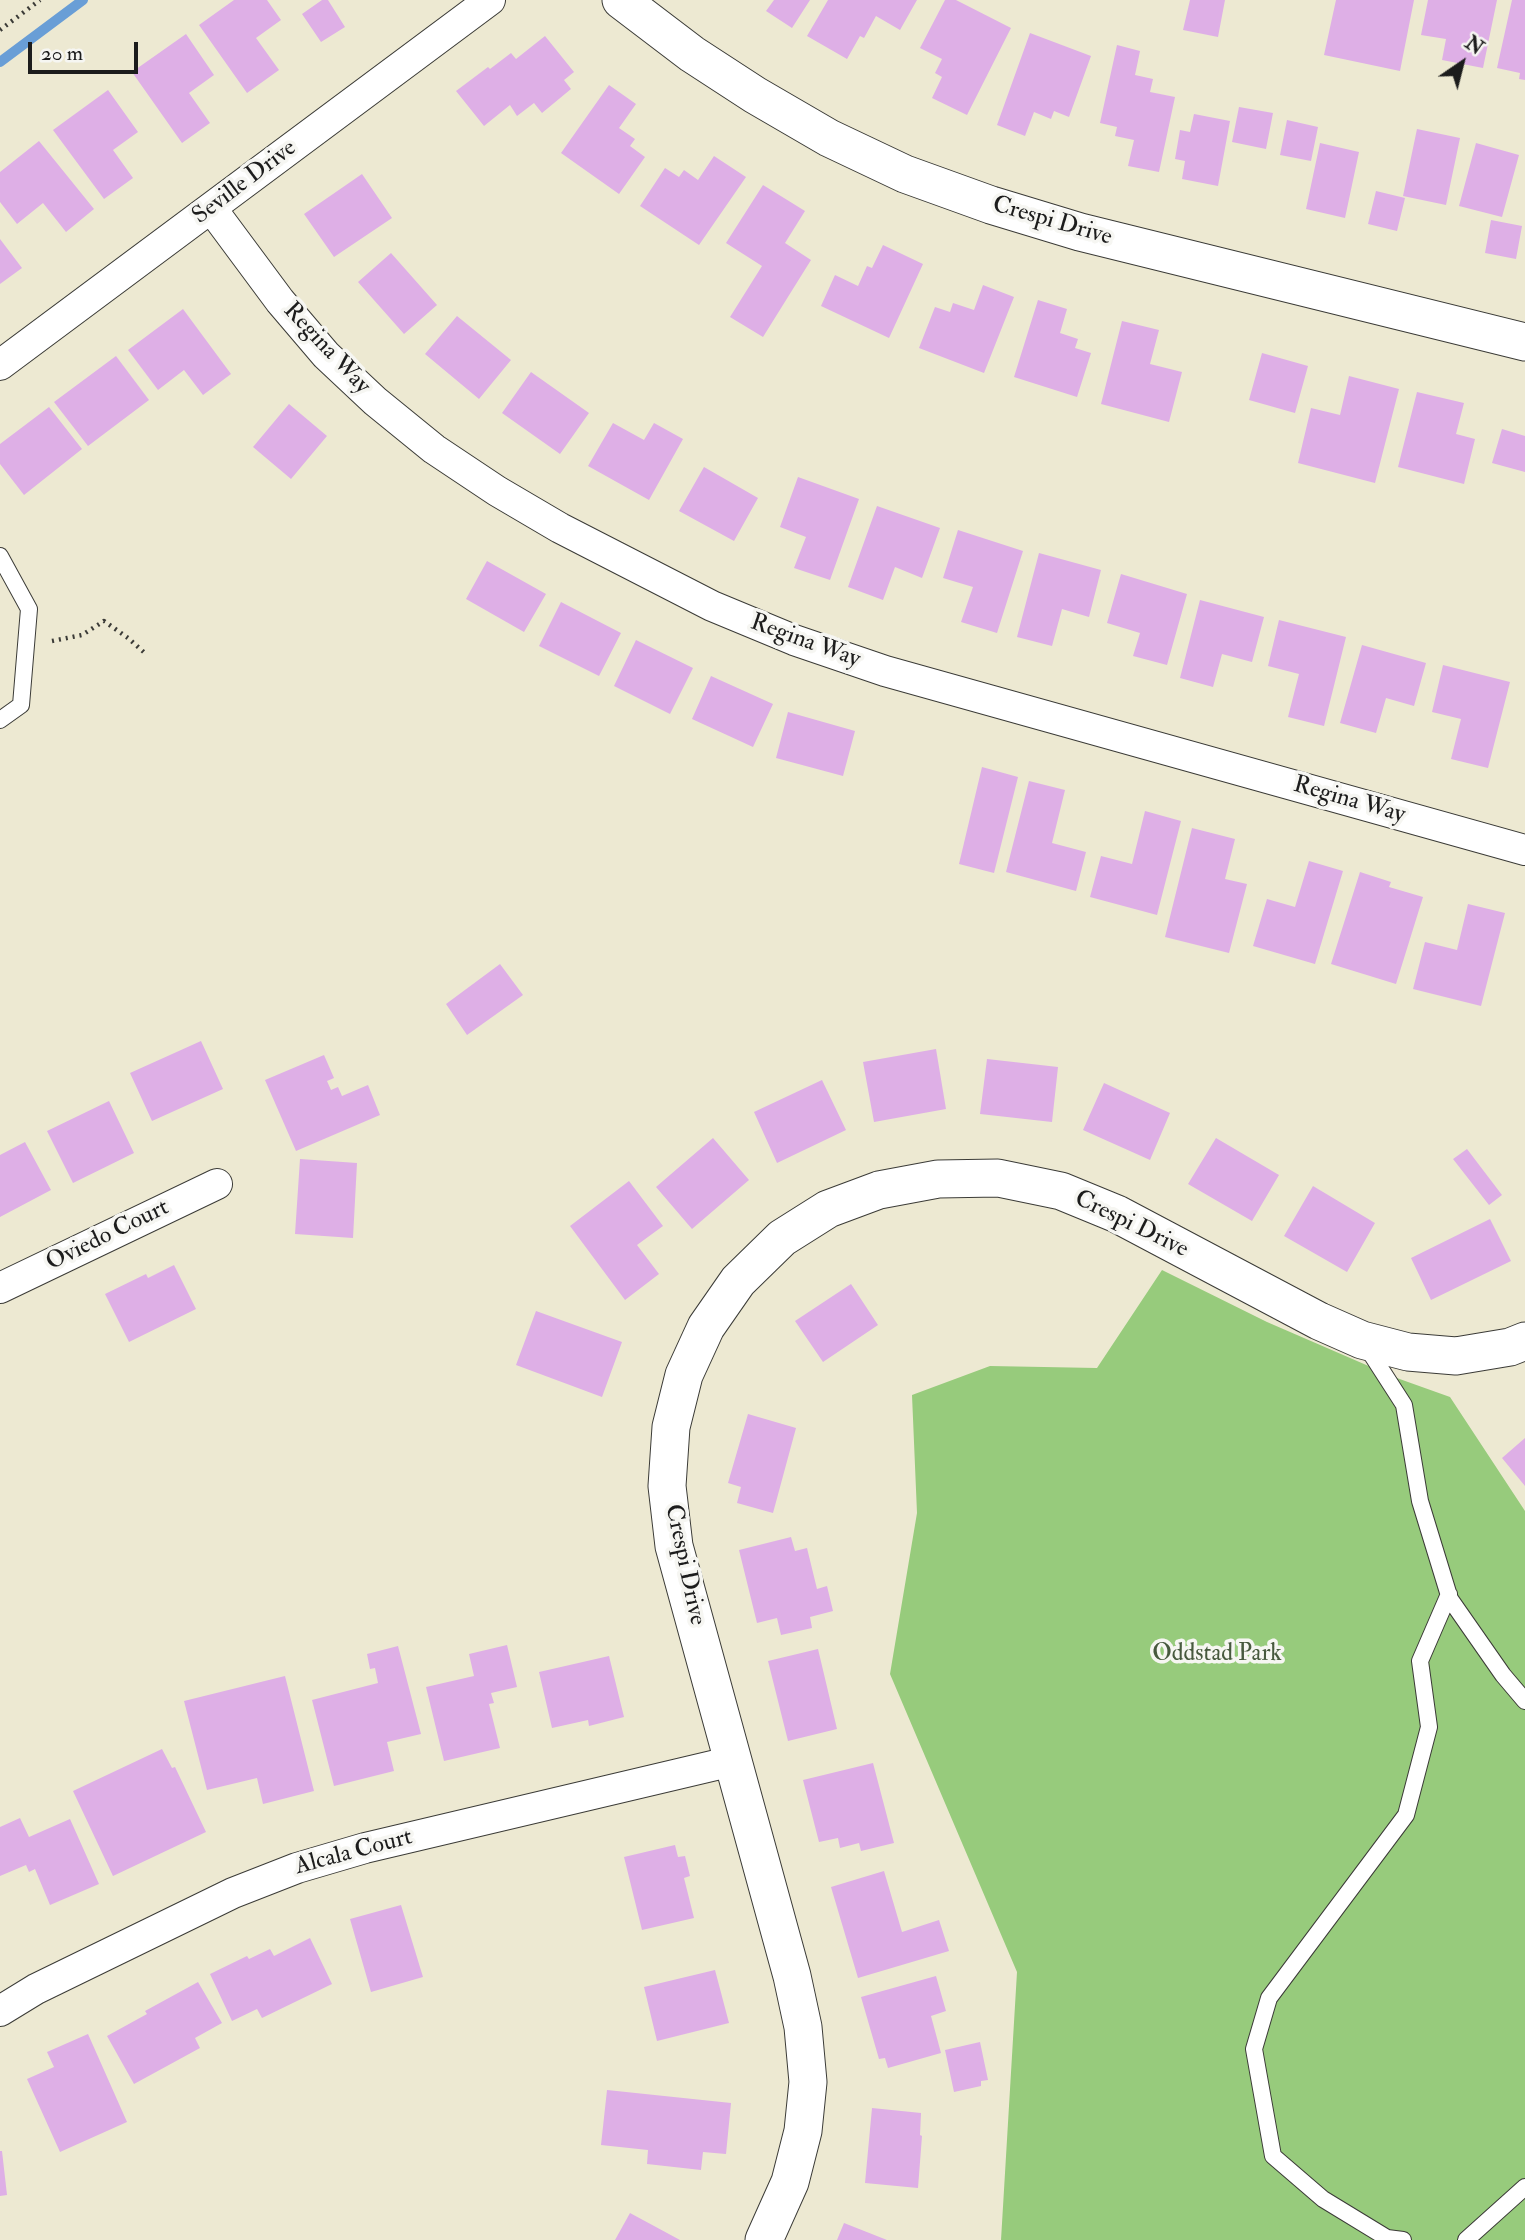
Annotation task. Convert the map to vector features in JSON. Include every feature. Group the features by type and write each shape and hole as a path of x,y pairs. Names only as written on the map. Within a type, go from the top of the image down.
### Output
{"street":[{"name":"Seville Drive","path":"0,366 490,0"},
{"name":"Crespi Drive","path":"621,0 692,54 755,95 829,138 905,174 991,205 1080,232 1525,342"},
{"name":"Regina Way","path":"211,208 280,301 326,355 375,401 434,449 497,491 560,528 712,606 794,640 886,671 1525,850"},
{"name":"Crespi Drive","path":"764,2240 790,2182 803,2131 808,2082 803,2026 792,1976 674,1546 667,1486 671,1427 684,1375 705,1327 738,1280 782,1238 828,1209 879,1190 938,1179 998,1178 1060,1192 1117,1214 1319,1321 1362,1340 1408,1352 1456,1356 1510,1347 1525,1341"},
{"name":"Oviedo Court","path":"0,1288 217,1184"},
{"name":"Alcala Court","path":"0,2011 36,1989 221,1899 297,1868 365,1848 733,1761"}],"lane":[{"path":"0,556 29,609 21,705 0,720"},
{"path":"1362,1340 1404,1405 1420,1501 1449,1594 1503,1675 1525,1701"},
{"path":"1403,2240 1387,2238 1323,2199 1273,2156 1254,2049 1269,1998 1406,1815 1429,1727 1420,1661 1449,1594"},
{"path":"1465,2240 1525,2187"}],"path":[{"path":"0,30 40,0"},
{"path":"27,638 53,641 82,635 104,621 147,655"}],"green space":[{"name":"Oddstad Park","path":"1162,1270 1267,1322 1394,1377 1450,1397 1525,1511 1525,2240 1001,2240 1017,1972 890,1674 917,1513 912,1395 990,1366 1097,1368"}],"building":[{"path":"234,0 267,0 281,20 256,38 279,70 247,93 199,25"},
{"path":"322,0 328,0 345,27 321,42 302,14"},
{"path":"774,0 810,0 792,28 766,11"},
{"path":"828,0 917,0 900,30 876,16 864,38 860,36 847,59 807,36"},
{"path":"945,0 956,0 1011,28 967,115 932,98 942,77 935,73 942,59 920,48"},
{"path":"1190,0 1225,0 1218,37 1183,30"},
{"path":"1336,0 1414,0 1400,71 1324,55"},
{"path":"1428,0 1497,0 1483,68 1442,60 1446,39 1421,35"},
{"path":"1512,0 1525,0 1525,80 1519,79 1520,73 1497,68"},
{"path":"1030,33 1091,56 1069,117 1054,111 1051,119 1034,112 1025,136 997,125"},
{"path":"186,34 214,75 189,93 210,123 182,143 132,72"},
{"path":"545,36 574,72 564,80 571,89 542,113 534,103 517,116 510,105 484,126 456,91 511,53 516,59"},
{"path":"1117,45 1140,51 1135,75 1153,79 1150,92 1175,97 1159,172 1128,166 1134,140 1115,136 1117,127 1100,123"},
{"path":"609,85 636,104 619,128 635,139 630,146 645,157 619,194 561,153"},
{"path":"108,90 138,132 113,150 133,178 104,199 53,130"},
{"path":"1239,107 1273,113 1266,149 1232,142"},
{"path":"1194,114 1230,121 1218,186 1182,179 1185,161 1175,159 1180,130 1190,132"},
{"path":"1287,120 1318,127 1311,161 1280,155"},
{"path":"1417,129 1460,138 1446,205 1403,196"},
{"path":"39,141 94,209 66,232 43,203 17,224 0,202 0,172"},
{"path":"1320,143 1359,152 1345,218 1306,209"},
{"path":"1476,143 1519,155 1502,217 1459,206"},
{"path":"714,156 746,177 699,245 640,206 665,168 679,177 684,170 698,180"},
{"path":"362,174 392,218 334,257 304,214"},
{"path":"763,185 805,211 785,243 811,260 763,337 730,317 762,266 726,243"},
{"path":"1376,191 1405,198 1397,231 1368,224"},
{"path":"1491,220 1522,226 1516,259 1485,253"},
{"path":"0,239 22,268 0,284"},
{"path":"883,245 923,264 889,338 821,306 835,275 858,286 867,266 872,268"},
{"path":"391,253 437,305 404,334 358,282"},
{"path":"983,285 1014,297 984,373 919,348 935,307 950,312 953,303 974,310"},
{"path":"1038,300 1067,309 1060,333 1078,339 1075,348 1091,353 1077,397 1014,377"},
{"path":"183,309 231,374 203,395 184,370 158,390 128,350"},
{"path":"457,316 511,360 479,399 425,354"},
{"path":"1122,321 1159,330 1150,364 1182,372 1169,422 1101,404"},
{"path":"1262,353 1308,366 1295,413 1249,400"},
{"path":"116,356 149,400 88,446 54,402"},
{"path":"531,372 589,413 560,454 502,413"},
{"path":"1349,376 1399,389 1375,483 1298,463 1311,408 1340,415"},
{"path":"1417,392 1464,403 1456,434 1475,439 1464,484 1398,467"},
{"path":"289,404 327,436 291,479 253,447"},
{"path":"49,407 82,449 24,495 0,464 0,444"},
{"path":"613,423 644,440 654,423 683,439 649,500 588,466"},
{"path":"1502,429 1525,436 1525,472 1492,463"},
{"path":"704,467 758,498 734,541 679,511"},
{"path":"798,477 859,499 830,580 794,568 806,537 780,527"},
{"path":"877,506 940,528 922,578 895,567 883,600 848,587"},
{"path":"958,530 1023,551 997,633 961,622 973,587 943,578"},
{"path":"1039,553 1101,570 1089,617 1062,609 1052,646 1017,637"},
{"path":"487,561 546,594 524,632 466,599"},
{"path":"1121,574 1187,594 1167,665 1133,656 1140,633 1107,623"},
{"path":"1200,600 1264,617 1252,662 1222,654 1213,687 1180,678"},
{"path":"561,602 621,633 599,676 539,646"},
{"path":"1279,620 1346,637 1324,726 1288,717 1299,674 1268,666"},
{"path":"636,640 693,668 670,714 614,686"},
{"path":"1362,645 1426,663 1414,706 1386,698 1376,733 1340,723"},
{"path":"1443,665 1510,682 1488,768 1451,759 1461,719 1432,712"},
{"path":"711,676 773,704 753,747 692,719"},
{"path":"788,712 855,731 843,776 776,758"},
{"path":"982,767 1018,777 994,873 959,864"},
{"path":"1029,781 1065,790 1052,843 1086,852 1076,891 1006,872"},
{"path":"1145,811 1181,821 1157,915 1090,897 1101,856 1132,864"},
{"path":"1192,828 1235,839 1225,879 1247,884 1229,953 1165,937"},
{"path":"1309,861 1343,871 1315,964 1253,946 1267,899 1295,907"},
{"path":"1360,872 1391,882 1389,887 1423,897 1396,984 1331,964"},
{"path":"1468,904 1505,913 1481,1006 1413,989 1425,942 1457,950"},
{"path":"500,964 523,995 467,1035 446,1004"},
{"path":"201,1041 223,1089 152,1121 130,1073"},
{"path":"936,1049 946,1109 874,1122 863,1062"},
{"path":"324,1055 334,1078 327,1081 331,1090 338,1087 342,1096 368,1085 380,1115 296,1151 265,1080"},
{"path":"987,1059 1058,1067 1052,1122 980,1114"},
{"path":"822,1080 846,1130 777,1163 754,1112"},
{"path":"1104,1083 1170,1113 1150,1160 1083,1130"},
{"path":"109,1101 134,1153 73,1183 47,1131"},
{"path":"713,1138 749,1180 692,1229 656,1187"},
{"path":"1216,1138 1279,1175 1252,1221 1188,1184"},
{"path":"25,1142 51,1190 0,1217 0,1155"},
{"path":"1467,1149 1502,1195 1489,1205 1453,1159"},
{"path":"300,1159 357,1163 353,1238 295,1234"},
{"path":"629,1181 663,1226 637,1245 659,1274 625,1300 570,1226"},
{"path":"1313,1186 1375,1223 1347,1272 1284,1236"},
{"path":"1490,1219 1511,1261 1431,1300 1411,1258"},
{"path":"174,1265 196,1309 129,1342 105,1294 146,1274 148,1278"},
{"path":"851,1284 878,1325 823,1362 795,1321"},
{"path":"536,1311 622,1342 602,1397 516,1365"},
{"path":"748,1414 796,1428 773,1513 737,1503 741,1487 728,1483"},
{"path":"1525,1438 1525,1486 1502,1458"},
{"path":"791,1537 795,1551 807,1548 817,1589 827,1586 833,1611 810,1617 812,1628 781,1635 777,1618 757,1623 739,1550"},
{"path":"507,1645 517,1687 491,1693 494,1703 489,1704 500,1748 444,1761 426,1687 474,1676 469,1654"},
{"path":"398,1646 421,1734 387,1742 394,1771 334,1786 312,1700 378,1683 375,1668 370,1669 367,1654"},
{"path":"818,1649 837,1729 788,1741 768,1661"},
{"path":"609,1656 624,1717 589,1726 588,1720 552,1728 539,1672"},
{"path":"285,1676 314,1791 263,1804 257,1778 207,1790 184,1701"},
{"path":"162,1749 172,1768 175,1767 206,1832 113,1876 73,1791"},
{"path":"873,1763 894,1843 861,1851 859,1843 840,1848 838,1838 819,1842 803,1780"},
{"path":"20,1818 29,1837 70,1819 99,1884 50,1905 35,1869 29,1872 26,1865 0,1876 0,1827"},
{"path":"675,1845 678,1857 685,1856 690,1876 684,1878 694,1918 642,1930 624,1857"},
{"path":"884,1871 902,1932 939,1920 949,1951 858,1978 831,1887"},
{"path":"401,1905 423,1977 371,1992 350,1919"},
{"path":"310,1938 332,1984 262,2018 257,2009 232,2021 210,1974 247,1956 249,1959 270,1949 274,1956"},
{"path":"715,1970 729,2023 657,2041 644,1987"},
{"path":"936,1976 946,2011 931,2016 941,2053 888,2068 885,2058 879,2059 861,1997"},
{"path":"198,1982 222,2023 195,2038 200,2048 134,2084 107,2036 147,2014 145,2011"},
{"path":"88,2034 127,2122 60,2152 27,2079 54,2067 47,2052"},
{"path":"980,2042 988,2080 981,2081 981,2086 954,2092 945,2050"},
{"path":"607,2090 731,2103 726,2154 703,2152 701,2170 647,2164 648,2150 601,2145"},
{"path":"872,2108 921,2113 918,2188 865,2183"},
{"path":"0,2151 7,2195 0,2196"},
{"path":"630,2213 680,2240 615,2240"},
{"path":"844,2223 887,2240 837,2240"}],"waterway":[{"path":"0,62 83,0"}]}
